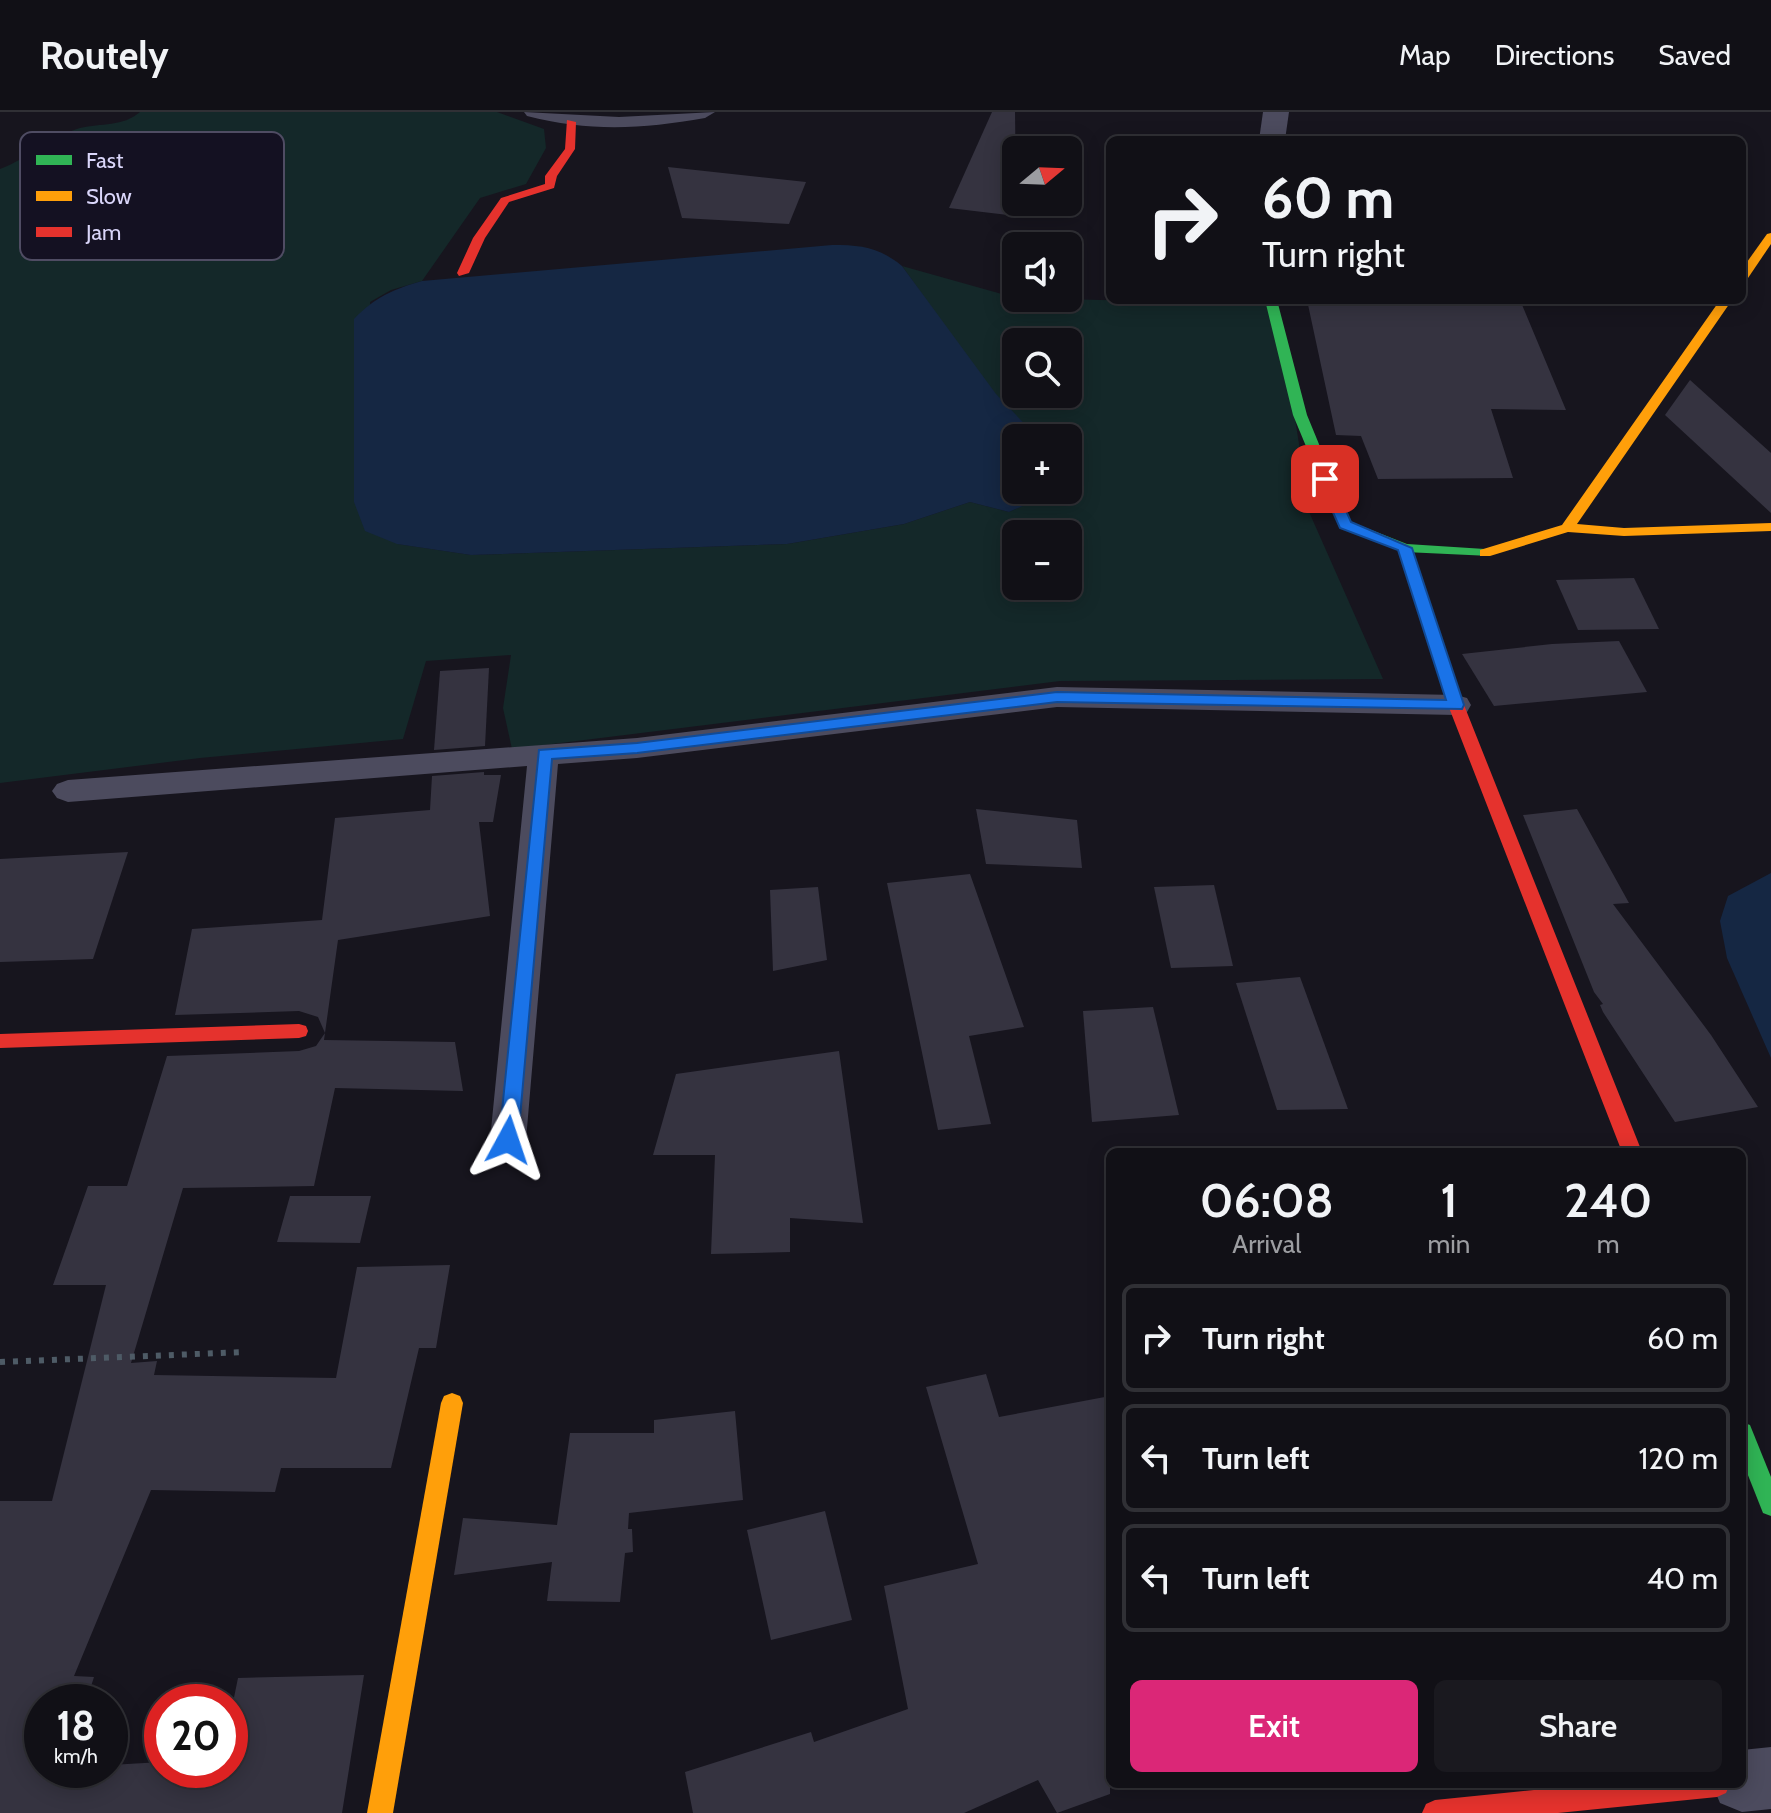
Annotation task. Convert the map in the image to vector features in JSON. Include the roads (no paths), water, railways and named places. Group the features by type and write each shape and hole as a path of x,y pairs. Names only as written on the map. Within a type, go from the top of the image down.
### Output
{"street":[{"path":"1273,136 1276,112"},
{"path":"463,273 474,261 478,238 500,217 505,200 550,186 551,176 570,149 571,122"},
{"path":"1746,272 1771,236"},
{"path":"1272,304 1289,384 1314,456 1345,525 1405,548 1490,553 1567,528 1624,532 1771,527"},
{"path":"1567,528 1723,304"},
{"path":"1405,548 1456,705 1630,1148"},
{"path":"0,1041 299,1031"},
{"path":"380,1813 452,1403"},
{"path":"1746,1442 1771,1505"},
{"path":"1746,1781 1771,1778"},
{"path":"1435,1813 1678,1788"}],"lane":[{"path":"534,112 571,122 610,126 705,112"},
{"path":"68,791 637,748 1057,697 1456,705"},
{"path":"508,1140 544,754"}],"water":[{"path":"832,245 869,248 902,266 1002,400 1002,408 1009,408 1025,424 1002,424 1002,504 1027,504 1009,512 970,502 904,524 787,544 471,555 397,544 365,531 354,502 354,319 377,299 422,281"},
{"path":"1771,873 1771,1058 1727,958 1720,921 1728,896"}]}
